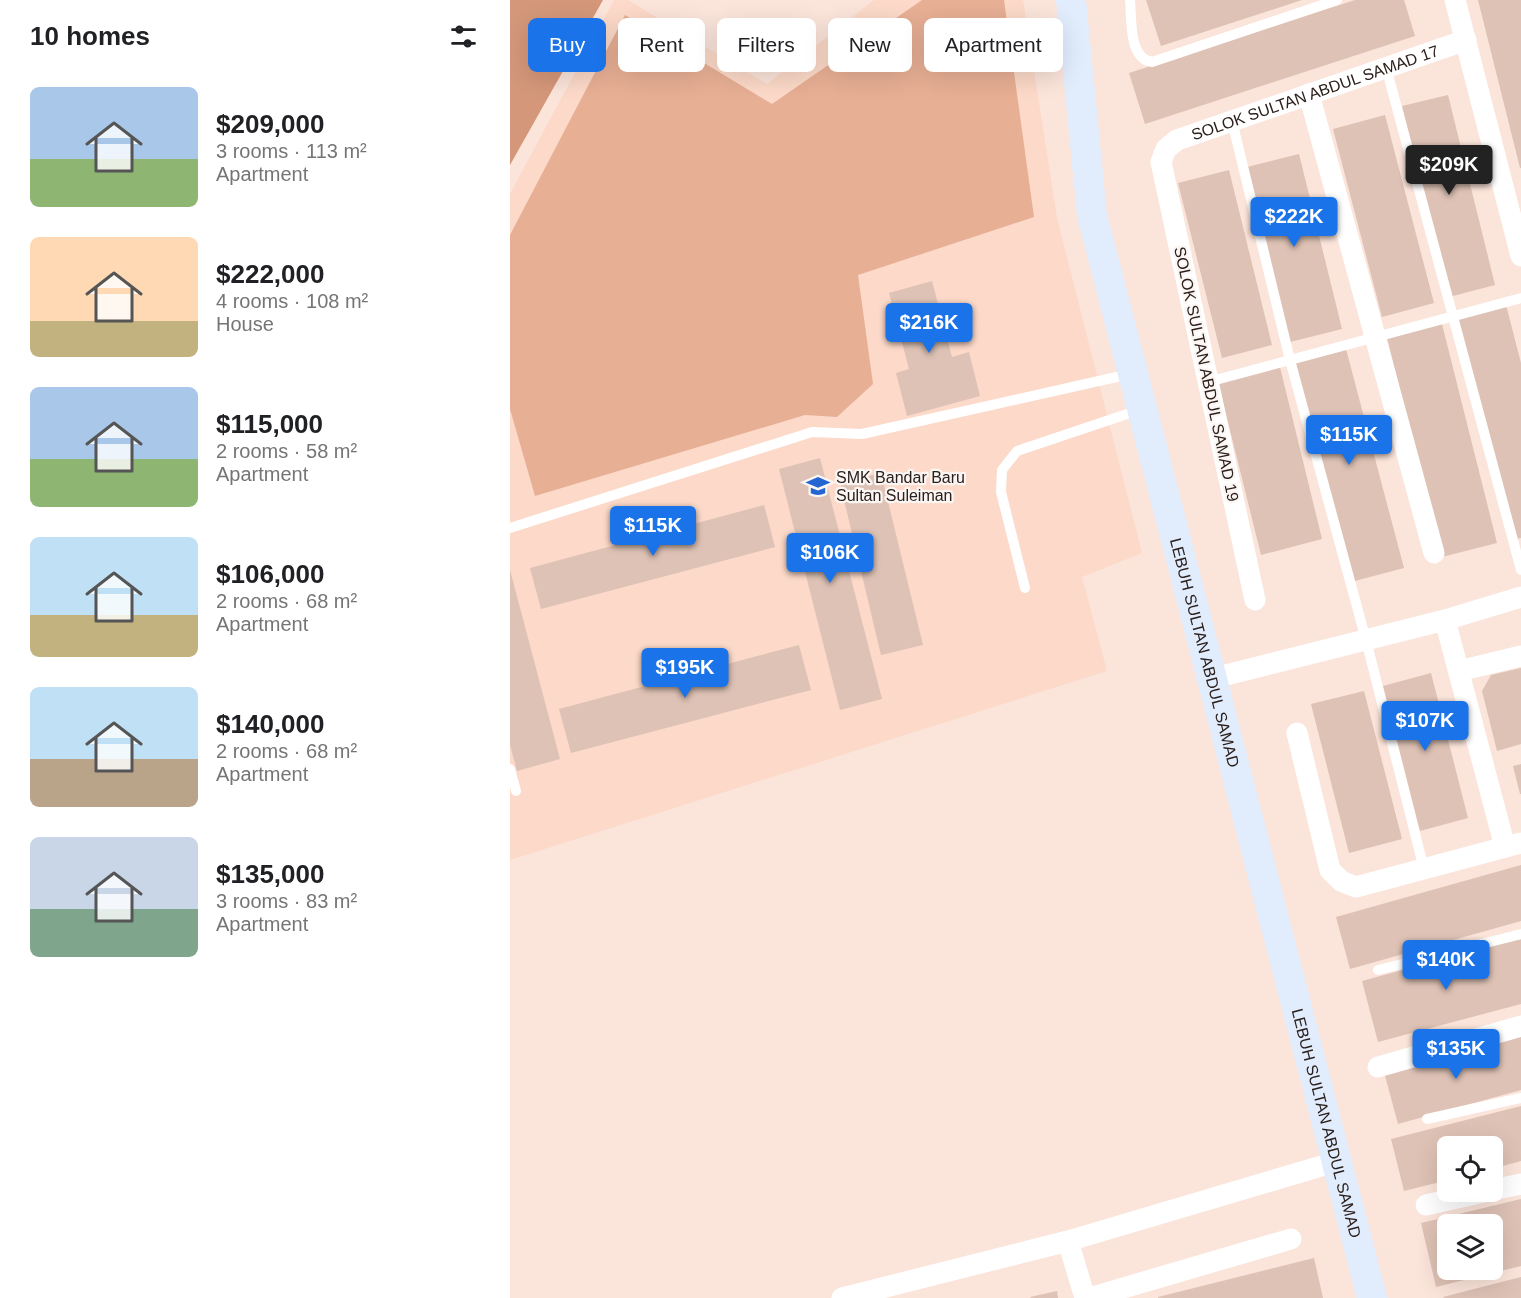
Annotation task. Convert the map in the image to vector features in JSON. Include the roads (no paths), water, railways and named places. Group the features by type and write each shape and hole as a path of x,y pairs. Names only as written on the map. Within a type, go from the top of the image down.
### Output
{"street":[{"name":"LEBUH SULTAN ABDUL SAMAD","path":"1071,0 1092,215 1214,678 1335,1162 1372,1298"},
{"path":"1455,0 1521,256"},
{"name":"SOLOK SULTAN ABDUL SAMAD 17","path":"1166,149 1177,140 1466,40"},
{"path":"1310,94 1434,553"},
{"name":"SOLOK SULTAN ABDUL SAMAD 19","path":"1166,149 1161,162 1255,600"},
{"path":"1214,678 1445,620 1521,597"},
{"path":"1297,733 1330,870 1341,881 1356,887 1513,845 1458,671 1445,620"},
{"path":"1458,671 1521,656"},
{"path":"1378,1067 1521,1026"},
{"path":"842,1298 890,1292 1335,1162"},
{"path":"1503,1188 1521,1184"},
{"path":"1426,1205 1439,1202"},
{"path":"1068,1241 1087,1298 1291,1239"}],"lane":[{"path":"1130,0 1136,54 1143,61 1152,62 1337,0"},
{"path":"1386,68 1521,570"},
{"path":"1232,121 1290,360 1366,640 1424,869"},
{"path":"1208,382 1521,298"},
{"path":"510,528 812,432 862,434 1133,374"},
{"path":"1025,588 1001,492 1002,470 1017,451 1142,409"},
{"path":"510,769 516,791"},
{"path":"1378,970 1521,934"},
{"path":"1427,1119 1521,1098"}],"place":[{"name":"SMK Bandar Baru Sultan Suleiman","path":"818,486"}]}
